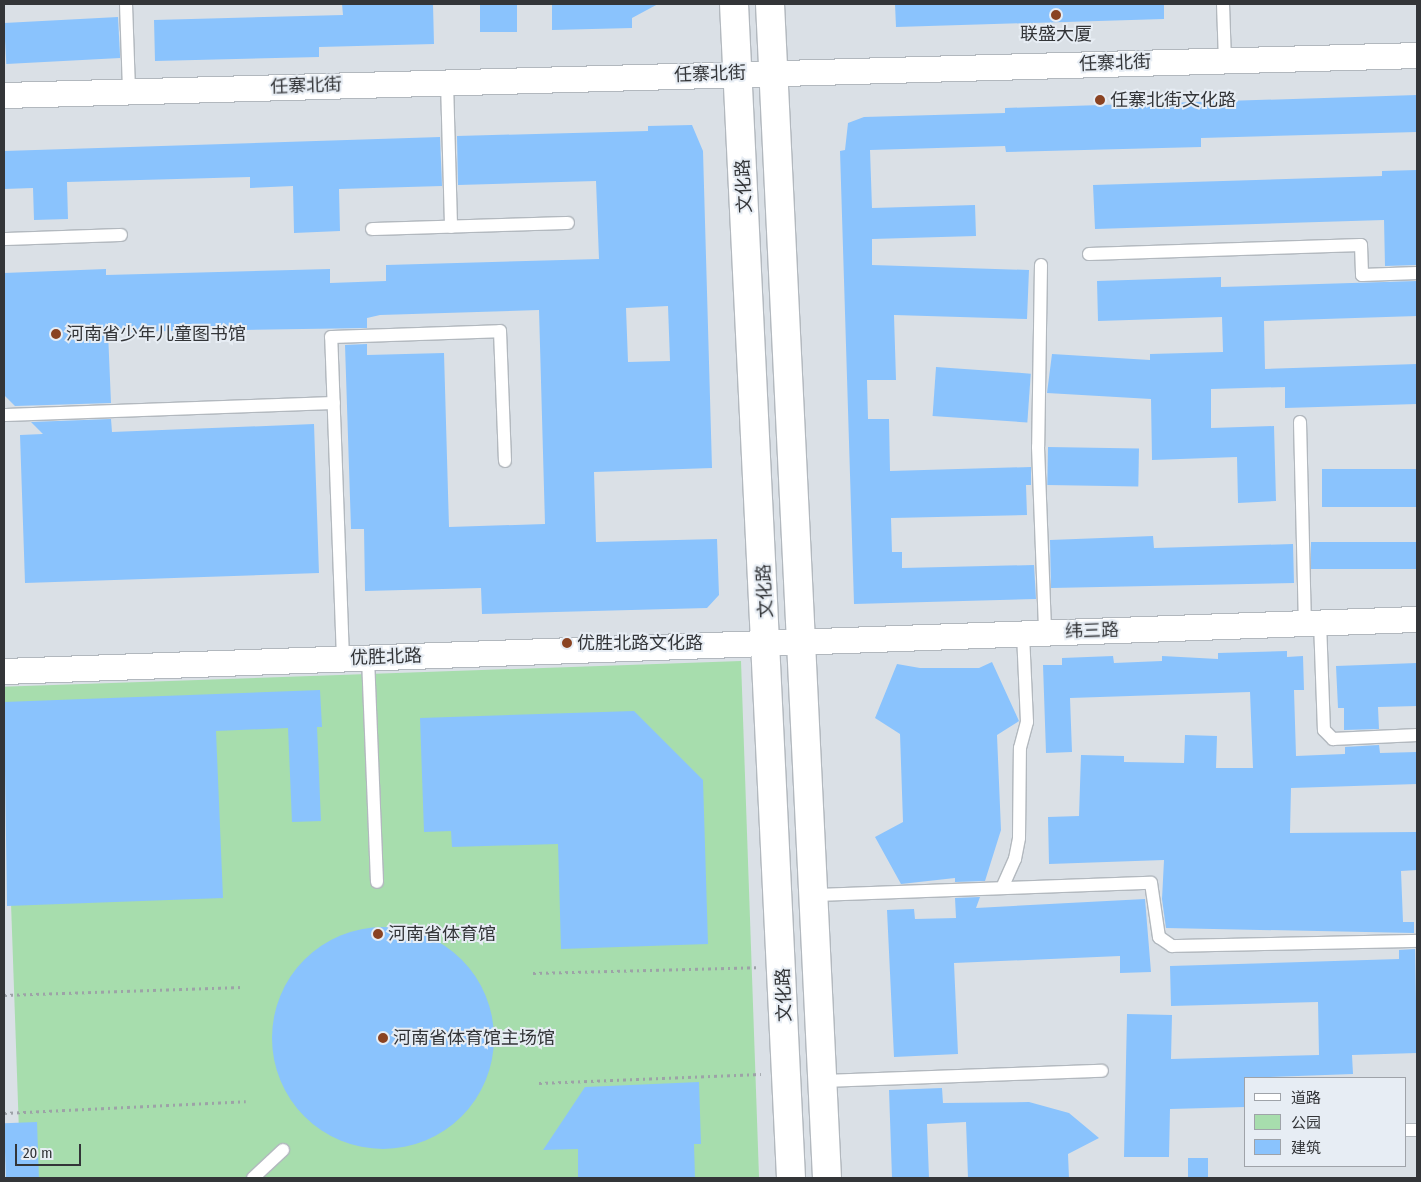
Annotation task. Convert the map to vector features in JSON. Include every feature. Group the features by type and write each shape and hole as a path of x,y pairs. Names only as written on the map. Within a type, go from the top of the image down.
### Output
{"main road":[{"name":"文化路","path":"734,4 768,643 792,1178"},
{"name":"文化路","path":"770,4 816,895 827,1178"}],"street":[{"name":"任寨北街","path":"4,95 1417,55"},
{"name":"纬三路","path":"768,643 1417,619"},
{"name":"优胜北路","path":"4,672 768,643"}],"lane":[{"path":"126,4 129,91"},
{"path":"1224,4 1225,60"},
{"path":"447,82 451,227"},
{"path":"372,229 568,223"},
{"path":"4,239 121,235"},
{"path":"1089,254 1361,245 1362,275 1417,273"},
{"path":"1002,888 1015,859 1019,838 1020,748 1027,722 1034,633 1040,265"},
{"path":"343,659 331,337 500,330 505,461"},
{"path":"4,415 334,403"},
{"path":"1300,422 1312,623 1324,730 1333,739 1417,736"},
{"path":"368,658 377,882"},
{"path":"816,895 1151,883 1159,937 1172,946 1417,941"},
{"path":"823,1081 1102,1071"},
{"path":"253,1178 283,1150"}],"path":[{"path":"533,973 783,966"},
{"path":"4,995 242,987"},
{"path":"539,1083 787,1073"},
{"path":"4,1113 246,1101"}],"green space":[{"name":"河南省体育馆","path":"741,661 759,1178 21,1178 4,687"}],"building":[{"path":"342,4 433,4 434,44 319,47 319,57 155,61 154,20 343,15"},
{"path":"480,4 517,4 517,32 480,32"},
{"path":"552,4 658,4 632,18 632,28 552,30"},
{"name":"联盛大厦","path":"895,4 1164,4 1164,19 896,27"},
{"path":"118,17 120,58 6,64 4,23"},
{"path":"1417,95 1417,132 1201,138 1201,147 1006,152 1005,146 870,150 872,208 975,205 976,236 872,239 872,265 1029,270 1027,319 894,315 896,380 867,380 868,419 889,419 890,471 1031,467 1031,485 1026,485 1027,515 891,518 892,552 902,552 902,568 1034,565 1036,599 854,604 840,151 845,150 848,123 864,117 1005,113 1005,108"},
{"path":"692,125 703,151 712,468 594,472 596,542 717,539 719,595 707,608 482,614 481,588 365,591 364,529 351,529 345,345 367,344 367,355 444,353 449,527 545,524 539,310 380,315 367,318 367,328 108,332 111,403 15,406 4,395 4,273 106,269 106,275 330,269 330,283 386,281 386,265 599,259 596,181 458,185 457,136 648,131 648,126","holes":["668,306 670,361 628,362 626,308"]},
{"path":"440,137 442,186 339,189 340,231 294,233 293,186 250,188 250,177 67,182 68,219 34,220 33,188 4,189 4,151"},
{"path":"1417,170 1417,265 1385,266 1384,220 1095,229 1093,185 1382,176 1382,171"},
{"path":"1221,277 1221,287 1417,281 1417,316 1264,321 1265,369 1417,364 1417,404 1285,408 1285,387 1211,389 1211,428 1274,426 1276,501 1238,503 1237,457 1152,460 1151,399 1047,393 1052,354 1150,360 1150,354 1223,352 1222,317 1098,321 1097,281"},
{"path":"936,367 1031,374 1027,423 933,416"},
{"path":"111,419 112,432 314,424 319,573 25,583 20,435 43,434 31,422"},
{"path":"1048,447 1139,449 1138,487 1047,485"},
{"path":"1322,469 1417,469 1417,507 1322,507"},
{"path":"1153,536 1154,548 1293,544 1294,583 1051,588 1050,540"},
{"path":"1311,542 1417,542 1417,569 1311,569"},
{"path":"1287,651 1287,657 1303,656 1304,690 1294,690 1296,756 1345,754 1345,747 1379,745 1380,753 1417,752 1417,784 1291,788 1290,833 1417,832 1417,870 1401,871 1403,922 1414,922 1414,933 1166,928 1162,899 1164,860 1049,864 1048,817 1079,816 1081,755 1124,756 1124,762 1184,763 1185,735 1217,736 1216,768 1253,768 1250,692 1070,698 1072,752 1046,753 1043,665 1062,665 1062,658 1113,656 1114,663 1162,661 1162,656 1218,659 1218,653"},
{"path":"992,662 1019,721 997,735 1001,830 985,881 955,882 955,878 901,884 875,837 903,822 900,734 875,718 897,664 920,668 979,668"},
{"path":"1417,663 1417,706 1378,707 1379,729 1344,730 1344,708 1338,708 1336,666"},
{"path":"320,690 322,727 317,727 321,821 292,822 288,728 216,731 223,898 7,906 4,702"},
{"path":"634,711 703,780 708,944 561,949 558,844 452,847 451,831 424,832 420,718"},
{"path":"980,897 976,908 1145,899 1151,972 1120,973 1120,956 954,963 958,1054 894,1057 887,910 914,909 915,919 956,918 955,898"},
{"name":"河南省体育馆主场馆","path":"383,927 405,929 435,940 453,952 469,968 481,986 489,1006 494,1038 492,1060 481,1090 469,1108 453,1124 435,1136 415,1144 383,1149 361,1147 331,1136 313,1124 297,1108 285,1090 277,1070 272,1038 274,1016 285,986 297,968 313,952 331,940 351,932"},
{"path":"1415,949 1417,1053 1352,1055 1353,1074 1244,1077 1244,1107 1170,1109 1169,1157 1124,1157 1127,1014 1172,1015 1171,1059 1319,1055 1318,1002 1171,1006 1170,966 1399,959 1399,950"},
{"path":"699,1082 701,1144 694,1144 695,1178 578,1178 578,1149 543,1150 585,1087"},
{"path":"942,1088 943,1103 1029,1102 1069,1113 1099,1138 1068,1154 1069,1178 968,1178 966,1122 927,1124 929,1178 892,1178 889,1090"},
{"path":"37,1122 39,1178 6,1178 4,1123"},
{"path":"1188,1158 1208,1158 1208,1178 1188,1178"}],"place":[{"name":"联盛大厦","path":"1056,15"},
{"name":"任寨北街文化路","path":"1100,100"},
{"name":"河南省少年儿童图书馆","path":"56,334"},
{"name":"优胜北路文化路","path":"567,643"},
{"name":"河南省体育馆","path":"378,934"},
{"name":"河南省体育馆主场馆","path":"383,1038"}]}
